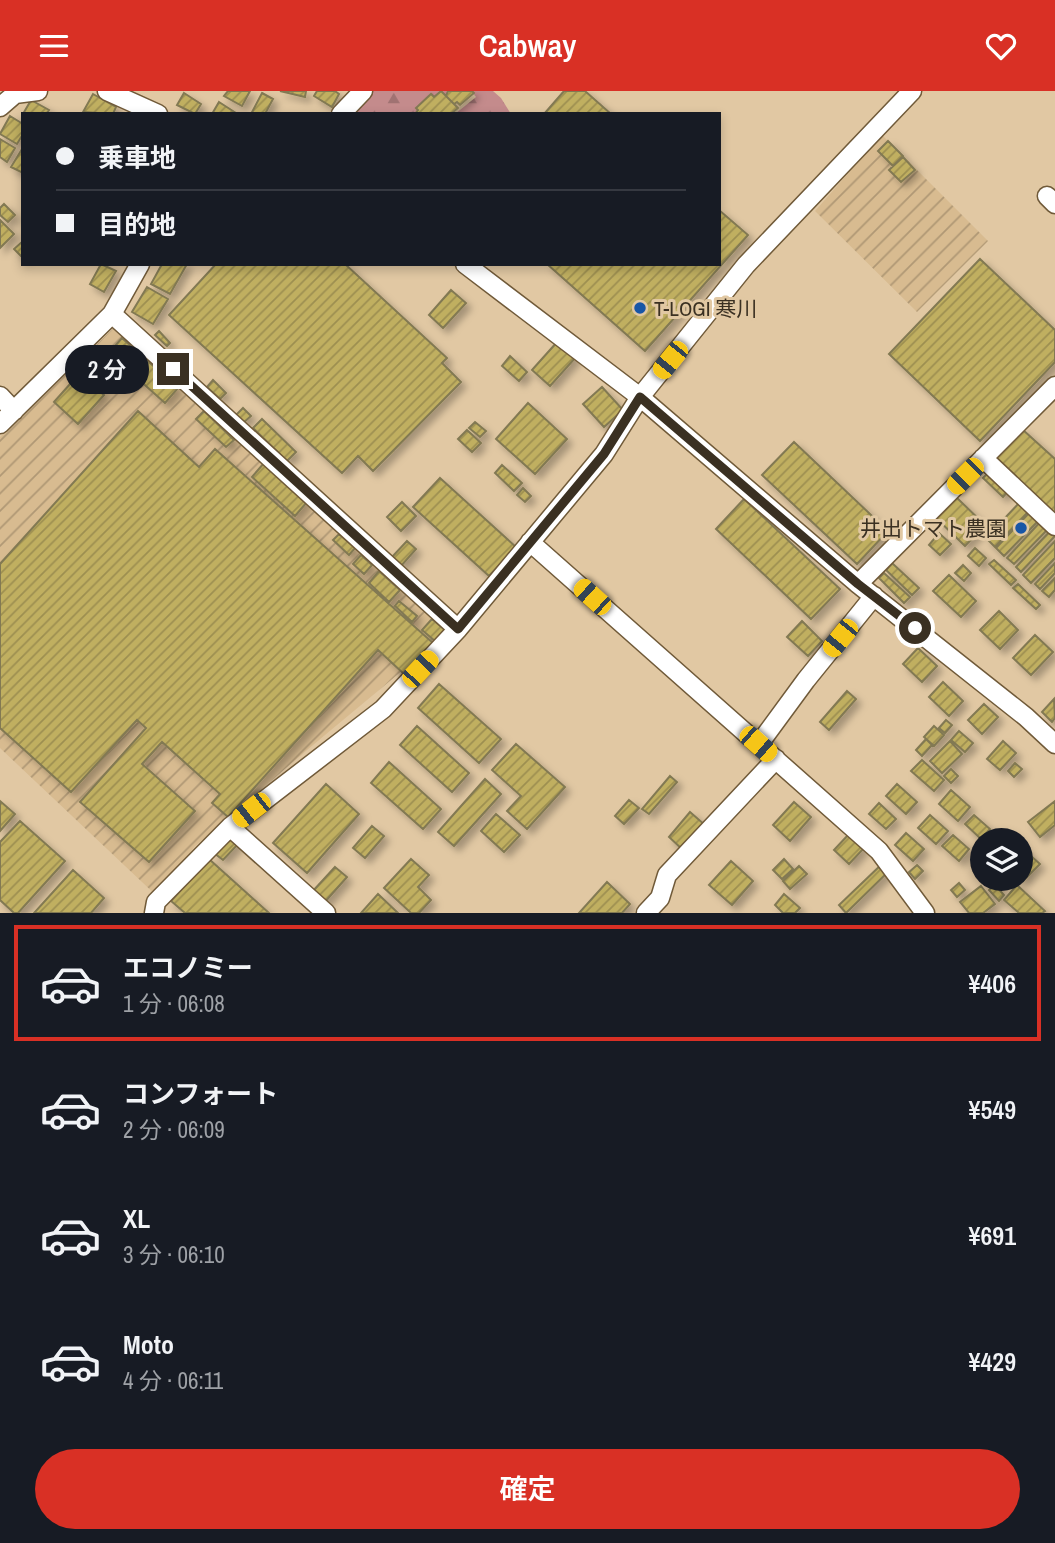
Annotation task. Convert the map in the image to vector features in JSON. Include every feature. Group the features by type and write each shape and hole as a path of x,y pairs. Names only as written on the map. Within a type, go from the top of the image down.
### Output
{"street":[{"path":"0,107 15,94 38,91"},
{"path":"107,91 154,112"},
{"path":"343,112 363,91"},
{"path":"159,909 230,827 383,709 458,629 604,454 640,397 746,265 912,91"},
{"path":"0,424 112,314 138,266"},
{"path":"469,266 640,397 858,584 1027,717 1055,744"},
{"path":"112,314 458,629"},
{"path":"858,584 1055,386"},
{"path":"0,395 14,411"},
{"path":"983,458 1055,526"},
{"path":"530,542 879,851 925,913"},
{"path":"758,744 874,596"},
{"path":"646,913 660,898 667,875 776,759"},
{"path":"230,827 326,913"}],"shaded area":[{"path":"882,135 988,241 917,312 815,211"},
{"path":"114,328 450,631 194,847 160,899 0,748 0,437"}],"green space":[{"path":"363,91 451,91 447,101 431,112 346,112"},
{"path":"471,91 493,91 510,112 457,112 476,97"}],"building":[{"path":"228,91 250,91 242,106 224,96"},
{"path":"280,91 306,91 305,97"},
{"path":"317,91 335,91 339,94 332,107 314,96"},
{"path":"441,91 458,108 453,112 416,112 416,108 431,94 434,97"},
{"path":"448,91 474,93 460,105 457,102 454,104 446,96"},
{"path":"564,91 585,91 609,112 546,112"},
{"path":"184,93 201,104 196,112 177,105"},
{"path":"262,93 273,99 266,112 252,112"},
{"path":"93,94 116,107 114,112 83,112"},
{"path":"31,100 49,110 48,112 24,112"},
{"path":"219,102 234,112 213,112"},
{"path":"10,116 21,123 21,137 17,144 0,134"},
{"path":"0,139 15,148 7,162 0,157"},
{"path":"888,141 903,156 893,166 878,151"},
{"path":"21,151 21,172 11,167"},
{"path":"903,157 915,170 901,182 889,170"},
{"path":"4,204 15,215 8,222 0,215 0,208"},
{"name":"T-LOGI 寒川","path":"721,212 748,235 721,265"},
{"path":"0,220 14,234 0,248"},
{"path":"21,243 21,256 14,249"},
{"path":"980,259 1055,330 1055,362 980,441 889,354"},
{"path":"100,266 116,271 104,292 90,284"},
{"path":"161,266 186,266 170,294 151,284"},
{"path":"214,266 347,266 447,358 442,363 461,382 373,471 358,456 342,473 169,315"},
{"name":"T-LOGI 寒川","path":"549,266 720,266 645,351"},
{"path":"147,287 168,299 153,324 132,312"},
{"path":"451,290 466,303 443,328 429,315"},
{"path":"159,331 170,343 167,346 155,335"},
{"path":"122,338 178,388 165,403 109,353"},
{"path":"558,341 576,357 550,386 532,370"},
{"path":"510,356 527,372 519,381 502,366"},
{"path":"79,374 104,395 78,424 54,402"},
{"path":"213,380 226,393 220,399 207,387"},
{"path":"602,387 623,410 604,427 583,404"},
{"path":"528,403 567,439 535,474 496,439"},
{"path":"243,408 251,416 243,423 236,415"},
{"path":"138,411 199,467 215,449 433,643 404,674 378,650 228,817 212,803 220,794 162,742 142,764 195,811 149,862 80,802 146,728 137,720 71,792 0,728 0,564"},
{"path":"204,411 234,440 226,447 196,419"},
{"path":"262,419 296,452 287,461 253,428"},
{"path":"475,422 486,431 480,437 469,428"},
{"path":"1022,429 1055,459 1055,514 995,457"},
{"path":"467,430 481,443 472,452 458,439"},
{"path":"794,442 888,531 857,564 762,475"},
{"path":"264,463 307,502 295,516 252,477"},
{"path":"502,465 522,483 514,491 495,473"},
{"path":"990,471 1010,489 1003,497 983,478"},
{"path":"440,478 516,547 489,576 413,507"},
{"path":"523,488 531,496 525,502 517,495"},
{"path":"955,496 985,525 965,546 935,517"},
{"path":"744,499 840,589 811,619 716,529"},
{"path":"1021,501 1030,510 995,547 986,538"},
{"path":"402,502 416,516 401,531 387,517"},
{"path":"1031,511 1040,519 1004,556 996,548"},
{"path":"1042,520 1049,528 1014,564 1007,558"},
{"path":"1051,530 1055,536 1021,572 1016,567"},
{"path":"939,533 951,544 940,555 929,545"},
{"path":"339,534 355,548 349,555 333,540"},
{"path":"407,541 416,549 401,566 392,557"},
{"path":"1055,541 1055,558 1031,583 1023,575"},
{"path":"975,548 986,558 979,566 968,556"},
{"path":"361,555 372,565 364,574 353,564"},
{"path":"994,560 1016,580 1011,585 989,564"},
{"path":"892,563 919,588 912,595 886,570"},
{"path":"1055,563 1055,573 1040,589 1035,584"},
{"path":"963,565 971,573 964,581 955,573"},
{"path":"379,571 400,590 389,602 369,583"},
{"path":"884,573 910,597 904,603 879,578"},
{"path":"949,575 976,601 961,617 933,591"},
{"path":"1055,578 1055,590 1049,597 1042,591"},
{"path":"1018,584 1040,605 1036,609 1013,588"},
{"path":"399,601 417,616 412,622 395,606"},
{"path":"999,611 1018,630 1000,649 980,630"},
{"path":"432,619 445,630 435,641 422,630"},
{"path":"802,621 822,641 808,656 787,637"},
{"path":"1035,635 1053,652 1031,675 1013,658"},
{"path":"918,648 937,666 922,682 903,664"},
{"path":"943,682 963,701 949,716 929,697"},
{"path":"439,684 501,739 479,763 418,708"},
{"path":"847,691 856,699 829,730 820,722"},
{"path":"1054,699 1055,718 1052,722 1042,712"},
{"path":"984,704 998,717 982,734 968,720"},
{"path":"946,720 952,725 945,733 939,728"},
{"path":"417,726 469,773 452,792 400,745"},
{"path":"934,726 944,735 934,746 924,737"},
{"path":"959,731 973,743 965,752 951,740"},
{"path":"926,739 932,745 922,756 916,750"},
{"path":"950,741 962,754 942,773 930,761"},
{"path":"1003,741 1016,753 1000,770 987,759"},
{"path":"516,744 565,787 527,829 507,811 521,796 492,770"},
{"path":"922,760 944,780 934,791 911,771"},
{"path":"389,762 441,809 423,829 371,783"},
{"path":"1015,763 1022,769 1014,777 1008,771"},
{"path":"951,769 958,776 951,783 944,776"},
{"path":"670,776 677,782 649,814 642,809"},
{"path":"485,779 501,794 454,846 438,832"},
{"path":"326,784 359,814 307,873 273,843"},
{"path":"897,784 917,802 906,814 886,796"},
{"path":"951,790 970,807 958,821 939,804"},
{"path":"629,800 639,808 624,824 615,816"},
{"path":"0,801 15,814 0,831"},
{"path":"1055,801 1055,825 1040,837 1028,822"},
{"path":"794,802 811,817 790,841 773,825"},
{"path":"879,803 896,819 886,829 869,814"},
{"path":"690,812 705,825 683,850 669,837"},
{"path":"496,814 520,835 504,852 481,831"},
{"path":"930,815 948,831 936,844 918,828"},
{"path":"974,815 989,828 970,829 965,824"},
{"path":"20,821 65,861 18,913 14,913 0,900 0,842"},
{"path":"372,826 384,836 365,858 353,848"},
{"path":"906,833 924,849 913,861 895,845"},
{"path":"849,834 864,848 849,864 834,850"},
{"path":"230,835 239,843 223,860 214,853"},
{"path":"953,835 969,849 959,861 942,846"},
{"path":"1033,858 1040,864 1033,871"},
{"path":"209,859 269,913 185,913 171,901"},
{"path":"411,859 429,875 418,887 431,900 419,913 411,913 384,888"},
{"path":"784,859 793,869 782,879 773,870"},
{"path":"731,861 753,881 732,905 709,885"},
{"path":"882,864 889,871 846,913 839,905"},
{"path":"917,865 923,871 915,879 909,872"},
{"path":"799,866 807,874 790,889 783,881"},
{"path":"335,867 347,877 324,903 312,892"},
{"path":"73,870 104,898 91,913 34,913"},
{"path":"607,882 630,904 622,913 579,913"},
{"path":"959,883 965,890 957,897 951,890"},
{"path":"974,891 985,891 995,904 983,913 969,913 960,902"},
{"path":"990,891 1000,891 1004,895 999,901"},
{"path":"1012,891 1023,891 1045,911 1019,913 1004,900"},
{"path":"378,894 398,913 361,913"},
{"path":"784,894 800,908 795,913 783,913 775,905"}],"place":[{"name":"T-LOGI 寒川","path":"640,308"},
{"name":"井出トマト農園","path":"1021,528"}],"route":[{"path":"173,369 458,629 604,454 640,397 858,584 915,628"}]}
